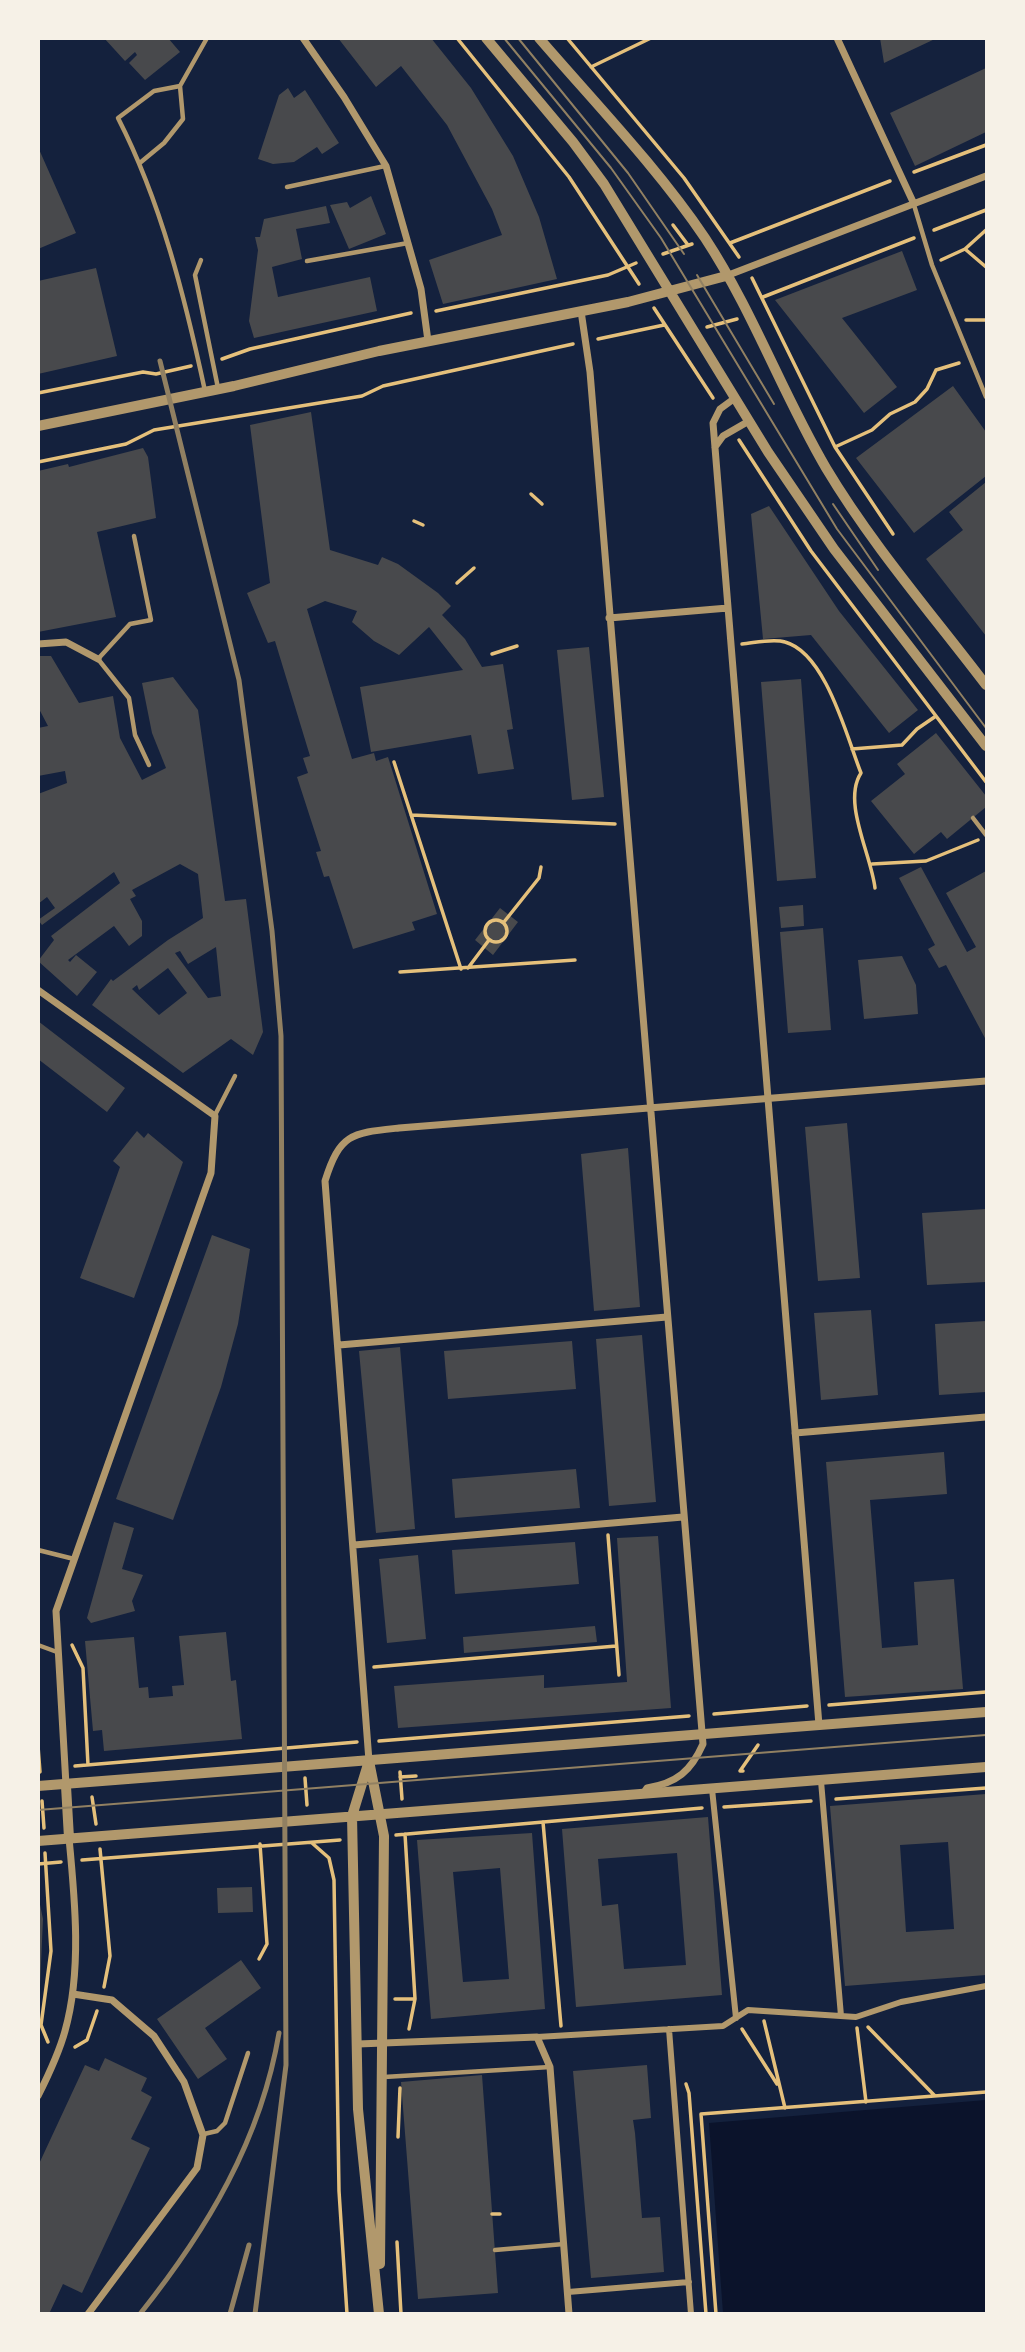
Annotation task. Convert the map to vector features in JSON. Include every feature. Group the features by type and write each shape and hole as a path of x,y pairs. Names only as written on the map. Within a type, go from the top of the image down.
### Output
{"street":[{"path":"303,38 344,97 386,166 409,243 428,341"},
{"path":"486,38 573,142 604,184 749,421 834,549 986,746"},
{"path":"539,38 653,171 705,239 749,316 827,469 867,529 986,685"},
{"path":"837,38 914,204"},
{"path":"38,426 218,389 428,341 671,292 726,276 986,176"},
{"path":"581,312 627,824 703,1744 684,1775 667,1785 647,1788 643,1794"},
{"path":"735,398 720,409 713,423 819,1725"},
{"path":"715,447 723,436 749,421"},
{"path":"609,618 728,608"},
{"path":"38,644 66,642 99,659"},
{"path":"38,990 215,1116 211,1173 56,1611 75,1941 73,1994 65,2032 38,2096"},
{"path":"379,2312 384,2077 382,1813 369,1761 325,1181 334,1151 356,1133 986,1081"},
{"path":"339,1345 667,1317"},
{"path":"795,1433 986,1417"},
{"path":"354,1545 683,1517"},
{"path":"40,1786 986,1712"},
{"path":"369,1761 352,1816 358,2109 379,2312"},
{"path":"42,1841 986,1767"},
{"path":"821,1781 841,2015"},
{"path":"712,1789 736,2018"},
{"path":"358,2044 562,2036 723,2025 748,2010 856,2017 901,2002 986,1986"},
{"path":"73,1994 112,2000 154,2036 184,2082 203,2135 197,2168 88,2314"},
{"path":"669,2029 691,2314"},
{"path":"537,2037 550,2067 569,2314"},
{"path":"568,2291 689,2282"}],"lane":[{"path":"141,162 164,143 183,120 180,86 207,38"},
{"path":"180,86 154,91 118,118 141,162 168,246 205,391"},
{"path":"287,187 386,166"},
{"path":"914,204 932,265 986,397"},
{"path":"307,261 409,243"},
{"path":"201,260 195,275 218,389"},
{"path":"134,536 151,620 130,624 99,659 130,698 135,735 149,765"},
{"path":"973,818 986,836"},
{"path":"215,1116 235,1076"},
{"path":"38,1550 74,1559"},
{"path":"38,1645 57,1652"},
{"path":"203,2135 217,2131 225,2123 248,2053"},
{"path":"384,2077 550,2067"},
{"path":"495,2250 564,2244"}],"path":[{"path":"457,38 569,177 627,266"},
{"path":"567,38 684,178 730,243 986,145"},
{"path":"591,67 651,38"},
{"path":"763,297 986,210"},
{"path":"673,225 688,245"},
{"path":"932,265 965,249 986,230"},
{"path":"213,361 237,356 250,349 608,275 724,233"},
{"path":"965,249 986,267"},
{"path":"746,268 763,297 775,329 835,447 893,534"},
{"path":"674,336 769,310"},
{"path":"954,319 986,320"},
{"path":"38,462 126,444 154,430 362,396 383,386 664,325 674,336 720,409"},
{"path":"835,447 872,430 890,414 915,401 928,388 936,370 970,360"},
{"path":"38,393 199,364"},
{"path":"733,430 811,551 986,782"},
{"path":"531,494 542,505"},
{"path":"414,521 423,525"},
{"path":"457,583 474,568"},
{"path":"731,645 783,641 802,650 827,685 861,774 853,792 853,804 872,864 875,888"},
{"path":"492,654 517,646"},
{"path":"852,749 902,745 917,729 936,716"},
{"path":"394,762 461,969"},
{"path":"411,815 627,824"},
{"path":"872,864 926,861 986,836"},
{"path":"503,923 539,878 541,867"},
{"path":"498,920 503,923 507,927 505,939 494,943 489,940 486,935 488,924 498,920"},
{"path":"468,968 489,940"},
{"path":"400,972 575,960"},
{"path":"606,1535 619,1675"},
{"path":"38,1746 51,1951 41,2025 55,2058 87,2040 101,1998 110,1956 102,1857 88,1765 83,1668 56,1611"},
{"path":"364,1668 616,1646"},
{"path":"88,1765 986,1692"},
{"path":"736,1712 738,1744 759,1742 740,1771 759,1769 763,1805"},
{"path":"398,1739 415,1999 406,2042"},
{"path":"303,1747 310,1842"},
{"path":"401,1777 415,1776"},
{"path":"405,1835 986,1788"},
{"path":"543,1822 562,2036"},
{"path":"102,1857 310,1842 329,1858 334,1880 339,2191 347,2314"},
{"path":"259,1959 267,1944 260,1844"},
{"path":"38,1864 46,1863"},
{"path":"763,2018 785,2108"},
{"path":"740,2025 780,2089"},
{"path":"857,2026 866,2102"},
{"path":"867,2026 935,2096"},
{"path":"398,2139 401,2076"},
{"path":"716,2314 701,2114 986,2092"},
{"path":"492,2214 500,2214"},
{"path":"397,2229 401,2314"}],"water":[{"path":"986,2100 986,2313 723,2313 709,2123"}],"building":[{"path":"104,38 168,38 180,52 145,80 129,63 137,55 135,52 125,61"},
{"path":"338,38 431,38 471,88 513,156 539,217 557,279 443,304 429,260 502,235 492,209 447,125 401,66 376,87"},
{"path":"880,38 937,38 884,63"},
{"path":"986,68 986,132 915,166 890,113"},
{"path":"288,88 294,98 305,90 339,143 322,154 317,147 294,162 273,164 258,159 279,95"},
{"path":"38,147 76,233 38,249"},
{"path":"371,196 386,234 349,249 330,205 347,202 350,208"},
{"path":"326,206 330,223 296,229 302,259 272,267 278,297 370,277 377,311 254,338 249,321 258,250 255,237 260,237 264,219"},
{"path":"902,251 917,290 842,318 897,387 864,413 775,300"},
{"path":"96,268 117,356 38,374 38,281"},
{"path":"953,386 986,432 986,476 914,533 856,458"},
{"path":"311,412 330,550 378,565 382,557 398,564 438,593 451,606 442,615 465,639 482,667 503,664 513,729 507,730 514,769 478,774 471,735 371,752 360,687 463,670 429,627 399,655 374,641 352,622 357,611 325,601 307,609 352,759 374,753 376,761 388,757 437,914 412,922 415,930 353,949 329,876 324,877 316,852 321,851 297,777 308,773 303,758 310,756 275,641 268,643 247,593 270,583 250,425"},
{"path":"143,448 148,457 156,518 97,532 116,617 38,632 38,471 68,464 69,467"},
{"path":"986,482 986,636 926,559 963,530 949,512"},
{"path":"769,506 839,611 918,710 889,733 811,635 763,639 751,514"},
{"path":"589,647 604,797 572,800 557,650"},
{"path":"38,656 51,656 79,703 113,696 120,738 142,780 166,768 152,733 142,683 173,677 198,710 225,901 246,899 263,1032 253,1055 231,1039 183,1073 92,1005 111,979 113,981 203,918 198,874 180,864 132,890 136,896 130,899 142,921 142,936 129,946 114,926 68,960 70,962 76,955 97,972 77,996 38,961 54,940 51,936 120,883 114,872 42,925 38,920 55,908 47,897 38,904 38,794 67,783 65,771 38,776 38,728 48,726 38,707","holes":["216,947 221,996 208,998 175,953 180,951 188,964","168,968 187,993 159,1015 132,989 137,985 139,990"]},
{"path":"801,679 816,878 777,881 761,682"},
{"path":"936,733 986,796 986,807 947,839 941,832 914,854 871,801 905,774 897,764"},
{"path":"921,867 967,952 976,947 946,893 986,871 986,1040 946,965 939,968 928,949 935,945 899,878"},
{"path":"803,905 804,926 781,928 779,907"},
{"path":"500,908 518,922 493,955 475,940"},
{"path":"823,928 831,1030 788,1033 780,932"},
{"path":"902,956 916,985 918,1014 864,1019 858,960"},
{"path":"38,1021 125,1088 107,1112 38,1059"},
{"path":"847,1123 860,1278 818,1281 805,1127"},
{"path":"137,1131 144,1138 148,1133 183,1162 134,1298 80,1278 120,1167 113,1161"},
{"path":"628,1148 640,1307 594,1311 581,1154"},
{"path":"986,1209 986,1282 927,1285 922,1213"},
{"path":"212,1235 250,1249 238,1324 221,1387 173,1520 116,1499"},
{"path":"871,1310 878,1395 821,1400 814,1313"},
{"path":"986,1321 986,1392 939,1395 935,1324"},
{"path":"642,1335 656,1502 609,1506 596,1339"},
{"path":"572,1341 576,1389 448,1399 444,1351"},
{"path":"400,1347 415,1529 376,1533 359,1351"},
{"path":"944,1452 947,1494 870,1500 882,1648 918,1645 914,1582 954,1579 963,1689 845,1697 826,1462"},
{"path":"576,1469 580,1508 455,1518 452,1479"},
{"path":"114,1522 134,1528 122,1569 143,1575 132,1601 135,1611 91,1623 87,1618"},
{"path":"658,1536 671,1708 398,1728 394,1686 544,1675 544,1688 627,1682 617,1538"},
{"path":"575,1542 579,1584 455,1594 452,1550"},
{"path":"418,1555 426,1639 387,1643 379,1559"},
{"path":"595,1626 597,1642 464,1653 463,1637"},
{"path":"226,1632 231,1681 236,1680 242,1739 104,1751 102,1730 93,1731 85,1641 134,1637 139,1688 148,1687 149,1698 173,1696 172,1686 184,1685 179,1636"},
{"path":"986,1794 986,1975 845,1986 830,1806","holes":["948,1842 954,1929 906,1932 900,1845"]},
{"path":"708,1817 722,1995 576,2007 562,1829","holes":["677,1853 686,1965 624,1969 618,1904 602,1906 598,1859"]},
{"path":"532,1833 545,2009 431,2019 417,1840","holes":["500,1868 509,1979 463,1982 453,1872"]},
{"path":"252,1887 253,1912 218,1913 217,1888"},
{"path":"38,1895 43,1919 40,1986 38,1986"},
{"path":"241,1960 261,1988 205,2028 227,2059 198,2079 157,2019"},
{"path":"105,2058 147,2078 141,2091 152,2097 131,2139 150,2148 82,2293 63,2284 49,2314 38,2314 38,2166 85,2065 99,2071"},
{"path":"647,2065 651,2118 633,2120 642,2218 660,2217 664,2272 591,2278 573,2071"},
{"path":"482,2075 498,2293 418,2299 401,2082"}],"tram line":[{"path":"504,38 611,168 661,238 837,529 986,728"},
{"path":"518,38 628,173 684,254"},
{"path":"697,275 774,404"},
{"path":"833,504 878,570"},
{"path":"38,1810 986,1735"}],"railway":[{"path":"160,361 239,680 272,931 281,1036 286,2065 255,2314"},
{"path":"140,2314 187,2250 228,2182 259,2110 279,2033"},
{"path":"230,2314 249,2245"}]}
